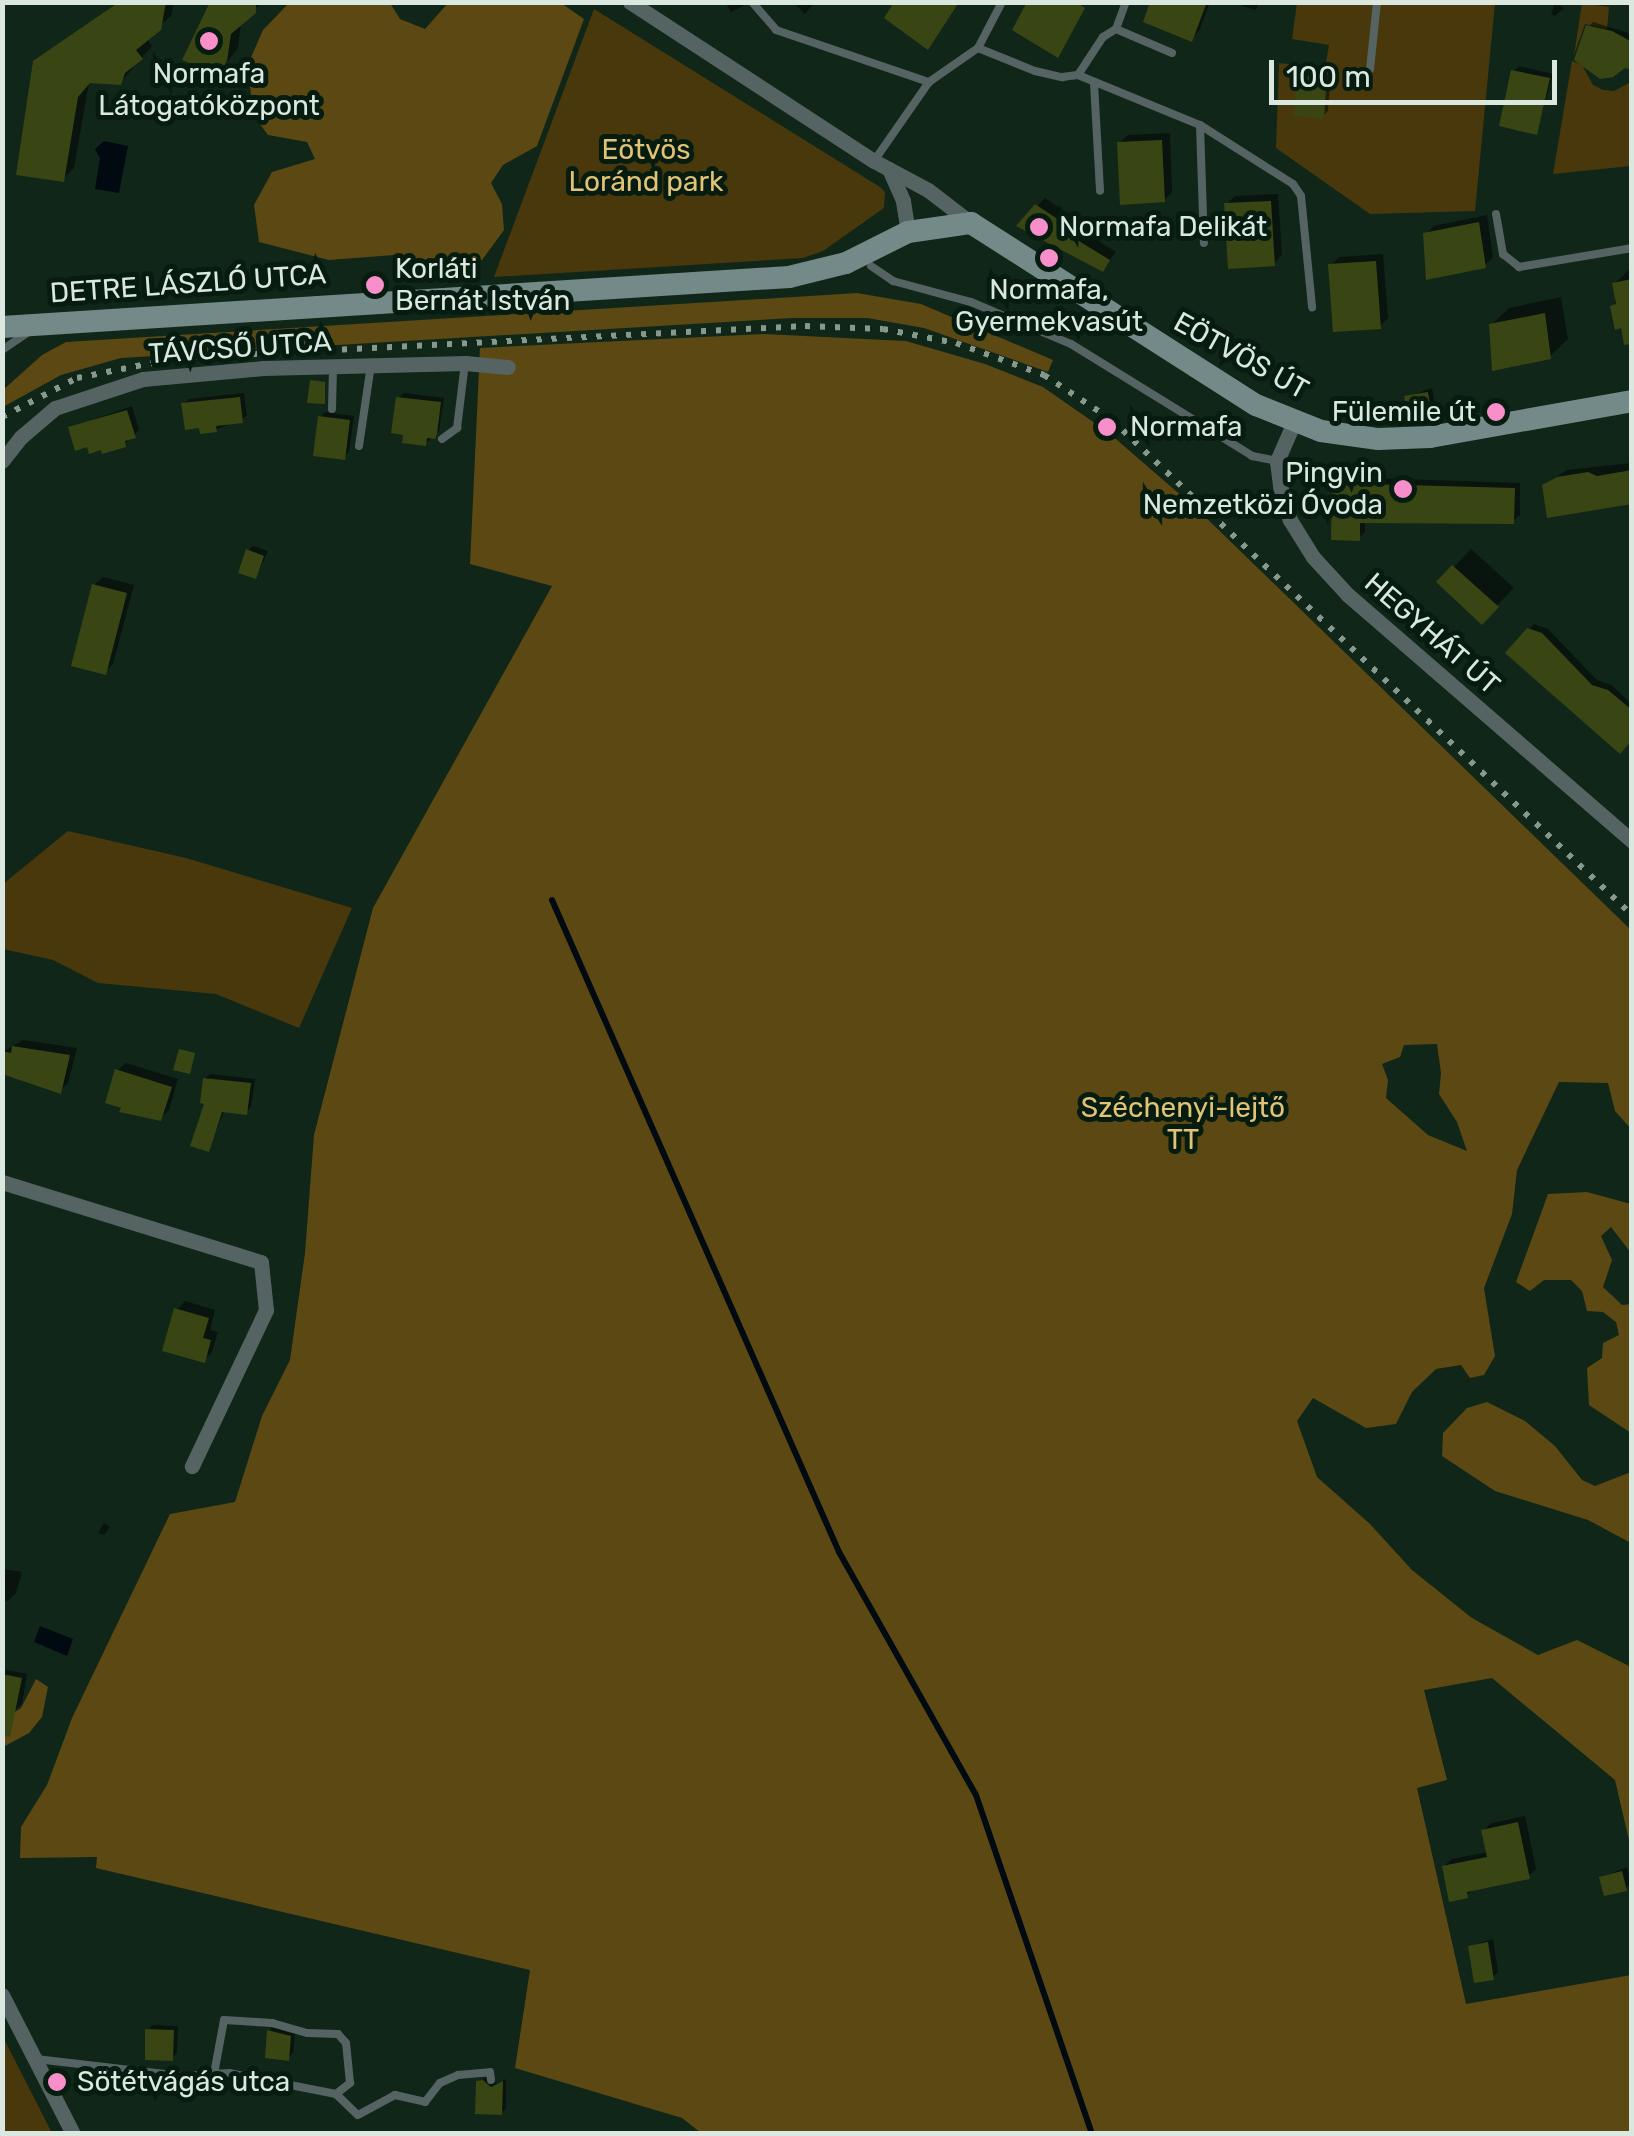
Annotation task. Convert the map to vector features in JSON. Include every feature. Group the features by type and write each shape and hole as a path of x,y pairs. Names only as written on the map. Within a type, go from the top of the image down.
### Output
{"street":[{"name":"EÖTVÖS ÚT","path":"634,4 881,165 928,190 971,223 1231,390 1294,422 1350,437 1417,438 1632,401"},
{"path":"881,165 899,187 908,232 971,223"},
{"name":"DETRE LÁSZLÓ UTCA","path":"2,326 789,278 846,263 908,232"},
{"name":"TÁVCSŐ UTCA","path":"2,461 21,437 55,408 112,386 174,375 371,365 464,363 508,367"},
{"path":"1277,462 1294,422"},
{"name":"HEGYHÁT ÚT","path":"1277,462 1290,520 1332,578 1632,841"},
{"path":"2,1182 262,1262 266,1310 192,1466"},
{"path":"2,1994 73,2134"}],"lane":[{"path":"752,2 776,30 929,82"},
{"path":"881,165 929,82 978,48 1002,2"},
{"path":"1078,75 1103,37 1116,30 1126,2"},
{"path":"1370,69 1377,2"},
{"path":"1116,30 1172,53"},
{"path":"978,48 1035,71 1062,78 1078,75 1159,105 1265,162 1301,196 1312,307"},
{"path":"1094,83 1100,191"},
{"path":"1200,125 1204,243"},
{"path":"1496,214 1503,254 1519,267 1632,248"},
{"path":"871,266 893,281 985,307 1071,344 1252,456 1277,462"},
{"path":"2,350 42,324"},
{"path":"442,439 458,428 464,363"},
{"path":"360,446 371,365"},
{"path":"332,409 333,367"},
{"path":"214,2074 224,2020 338,2034 346,2043 350,2083 336,2094"},
{"path":"36,2059 184,2076 229,2072 336,2094 358,2115 395,2095 425,2102 440,2083 458,2075 490,2072 491,2080"}],"green space":[{"path":"289,3 390,3 400,19 425,29 448,3 561,3 584,19 537,146 503,165 491,183 502,204 504,230 482,260 420,263 394,255 329,260 259,242 254,205 272,172 315,159 307,142 268,135 254,116 248,72 252,55 263,30"},
{"path":"1297,3 1495,3 1475,211 1370,214 1276,148 1279,63 1325,68 1329,45 1292,39"},
{"path":"1582,3 1609,7 1607,29 1585,24 1574,55"},
{"name":"Eötvös Loránd park","path":"594,9 880,187 885,192 884,208 823,251 803,258 494,277"},
{"path":"1572,61 1582,65 1593,85 1603,90 1614,91 1631,82 1631,166 1553,174"},
{"path":"857,293 921,304 1053,360 1048,372 924,328 867,318 793,318 121,358 61,375 3,407 3,390 42,355 66,342"},
{"name":"Széchenyi-lejtő TT","path":"764,334 906,341 985,364 1043,387 1109,433 1199,511 1631,930 1631,1129 1615,1111 1608,1083 1559,1082 1517,1170 1512,1214 1484,1288 1495,1356 1484,1375 1470,1378 1461,1365 1436,1369 1412,1392 1396,1424 1366,1428 1313,1398 1297,1421 1317,1477 1370,1524 1412,1570 1472,1618 1538,1655 1577,1640 1631,1667 1631,1849 1615,1780 1492,1678 1424,1690 1447,1780 1417,1788 1466,2004 1631,1975 1631,2133 701,2133 682,2118 515,2068 530,1970 96,1868 97,1857 20,1858 21,1827 47,1785 72,1718 170,1514 235,1502 262,1416 290,1360 305,1253 314,1135 373,908 552,586 470,564 480,348","holes":["1437,1044 1439,1094 1457,1122 1467,1151 1428,1135 1386,1098 1388,1080 1382,1064 1400,1057 1404,1045"]},
{"path":"68,831 186,858 352,908 299,1028 216,994 98,983 53,960 3,949 3,884"},
{"path":"1587,1192 1631,1204 1631,1253 1611,1227 1601,1236 1612,1260 1603,1287 1622,1305 1631,1304 1631,1433 1589,1405 1587,1368 1602,1358 1603,1343 1619,1335 1616,1322 1603,1312 1587,1311 1582,1291 1571,1280 1544,1280 1530,1291 1516,1282 1548,1194"},
{"path":"1487,1402 1525,1421 1555,1446 1582,1480 1595,1486 1631,1472 1631,1543 1588,1520 1495,1491 1442,1456 1443,1433 1467,1408"},
{"path":"36,1679 48,1687 42,1717 29,1733 3,1747 3,1720 21,1708"},
{"path":"3,2037 52,2133 3,2133"}],"shaded area":[{"path":"104,141 128,146 119,193 95,189 100,158 95,149"},
{"path":"40,1626 73,1639 67,1656 34,1642"}],"building":[{"path":"119,2 166,2 161,30 136,50 143,59 125,73 121,85 90,83 78,97 64,182 16,175 33,61"},
{"name":"Normafa Látogatóközpont","path":"210,2 256,2 256,13 231,34 227,61 212,87 204,69 182,60"},
{"path":"894,2 959,2 928,50 884,18"},
{"path":"1027,2 1076,2 1085,8 1058,58 1012,30"},
{"path":"1150,2 1207,2 1192,42 1143,22"},
{"path":"1586,25 1612,31 1632,42 1632,70 1625,68 1613,77 1600,79 1574,60"},
{"path":"1511,70 1550,78 1537,135 1499,126"},
{"path":"1297,75 1327,78 1324,118 1294,116"},
{"path":"1162,140 1165,202 1120,205 1117,142"},
{"path":"1271,201 1275,266 1228,269 1224,203"},
{"name":"Normafa Delikát","path":"1035,204 1062,222 1059,229 1110,260 1103,272 1016,226"},
{"path":"1479,222 1486,268 1426,280 1423,233"},
{"path":"1376,261 1381,329 1333,332 1328,264"},
{"path":"1632,279 1632,344 1624,345 1621,328 1615,330 1610,306 1616,304 1612,283"},
{"path":"1545,313 1551,359 1492,371 1489,324"},
{"path":"310,380 325,382 325,404 307,403"},
{"path":"1428,392 1431,412 1408,416 1404,396"},
{"path":"240,397 243,423 216,426 217,432 200,434 199,428 185,430 181,403"},
{"path":"396,397 441,402 437,434 435,439 427,438 426,446 402,443 403,435 391,433"},
{"path":"127,410 136,438 125,441 126,447 102,454 101,450 89,454 87,447 75,451 68,427"},
{"path":"318,416 350,420 345,460 313,456"},
{"path":"1632,470 1632,504 1547,518 1542,485 1557,477"},
{"path":"1332,483 1515,488 1514,524 1360,523 1360,541 1331,540"},
{"path":"246,549 264,556 256,579 238,573"},
{"path":"1452,565 1499,607 1482,625 1436,582"},
{"path":"92,584 127,593 106,675 71,666"},
{"path":"1527,628 1542,633 1592,685 1608,690 1632,710 1632,740 1620,754 1505,653"},
{"path":"12,1046 70,1055 61,1094 2,1074 2,1051 11,1053"},
{"path":"179,1049 195,1053 190,1074 173,1070"},
{"path":"115,1069 172,1087 161,1121 119,1112 121,1108 105,1103"},
{"path":"203,1078 251,1083 247,1115 222,1112 209,1152 190,1146 204,1104 200,1103"},
{"path":"174,1308 209,1318 203,1338 211,1340 205,1363 162,1351"},
{"path":"2,1674 22,1678 10,1737 2,1736"},
{"path":"1518,1822 1530,1879 1467,1892 1468,1898 1449,1902 1442,1866 1487,1857 1481,1830"},
{"path":"1622,1871 1627,1891 1604,1896 1599,1877"},
{"path":"1488,1942 1494,1980 1474,1983 1468,1946"},
{"path":"145,2029 174,2030 173,2061 145,2060"},
{"path":"267,2030 291,2036 289,2061 265,2058"},
{"path":"483,2080 491,2087 503,2081 502,2115 475,2114 476,2081"}],"waterway":[{"path":"552,900 839,1552 976,1795 1092,2134"}],"railway":[{"path":"2,417 77,378 177,358 805,326 883,329 956,343 1044,375 1112,420 1632,915"}],"place":[{"name":"Normafa Látogatóközpont","path":"209,41"},
{"name":"Normafa Delikát","path":"1039,227"},
{"name":"Normafa, Gyermekvasút","path":"1049,258"},
{"name":"Korláti Bernát István","path":"375,285"},
{"name":"Fülemile út","path":"1496,412"},
{"name":"Normafa","path":"1107,427"},
{"name":"Pingvin Nemzetközi Óvoda","path":"1403,489"},
{"name":"Sötétvágás utca","path":"57,2082"}]}
